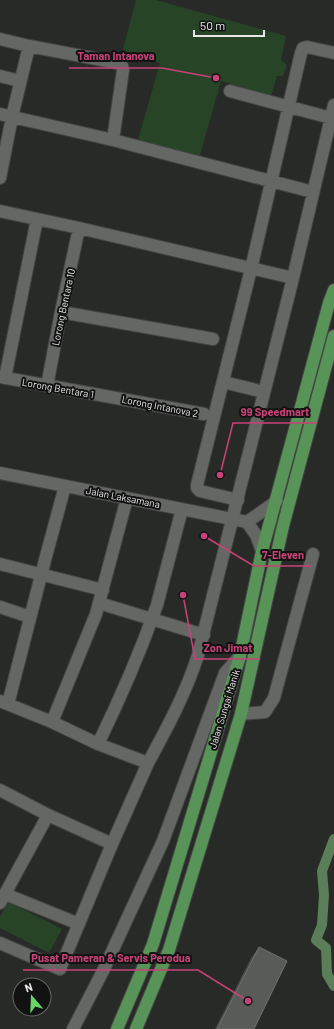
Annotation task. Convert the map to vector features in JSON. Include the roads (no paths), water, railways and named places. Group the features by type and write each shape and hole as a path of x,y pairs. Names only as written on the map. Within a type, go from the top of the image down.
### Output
{"main road":[{"name":"Jalan Sungai Manik","path":"117,1029 153,944 240,656 262,551 277,501 329,303 334,290"},
{"name":"Jalan Sungai Manik","path":"136,1029 169,950 241,714 282,526 334,336"}],"street":[{"path":"0,39 118,63 122,66 123,70 113,140"},
{"path":"0,178 6,116 20,81 29,46"},
{"path":"238,500 200,491 197,485 251,269 303,48 307,47 334,53"},
{"path":"0,76 20,81"},
{"path":"230,91 331,118"},
{"path":"0,943 60,969 112,844 148,763 192,674 204,635 238,500 334,105"},
{"path":"6,116 113,140 313,192"},
{"path":"0,211 293,278"},
{"path":"3,378 37,219"},
{"name":"Lorong Bentara 10","path":"47,386 79,228"},
{"path":"61,312 213,339"},
{"name":"Lorong Bentara 1","path":"3,378 116,398"},
{"path":"223,382 264,392"},
{"name":"Lorong Intanova 2","path":"116,398 204,414"},
{"name":"Jalan Laksamana","path":"0,473 247,522"},
{"path":"65,486 30,618 4,702 52,722 98,744 148,763"},
{"path":"52,722 88,636 103,590 127,498"},
{"path":"262,551 256,534 247,522 277,501"},
{"path":"98,744 128,680 152,619 182,509"},
{"path":"241,714 265,712 274,698 313,554"},
{"path":"0,564 103,590"},
{"path":"99,602 204,635"},
{"path":"0,607 30,618"},
{"path":"73,1029 103,971 163,840 226,673 240,656"},
{"path":"0,790 112,844"},
{"path":"48,814 2,898 79,924"}],"waterway":[{"path":"334,839 322,871 324,895 322,925 316,940 326,948 327,974 334,986"}],"place":[{"name":"Taman Intanova","path":"216,78"},
{"name":"99 Speedmart","path":"220,475"},
{"name":"7-Eleven","path":"204,536"},
{"name":"Zon Jimat","path":"183,595"},
{"name":"Pusat Pameran & Servis Perodua","path":"248,1001"}]}
